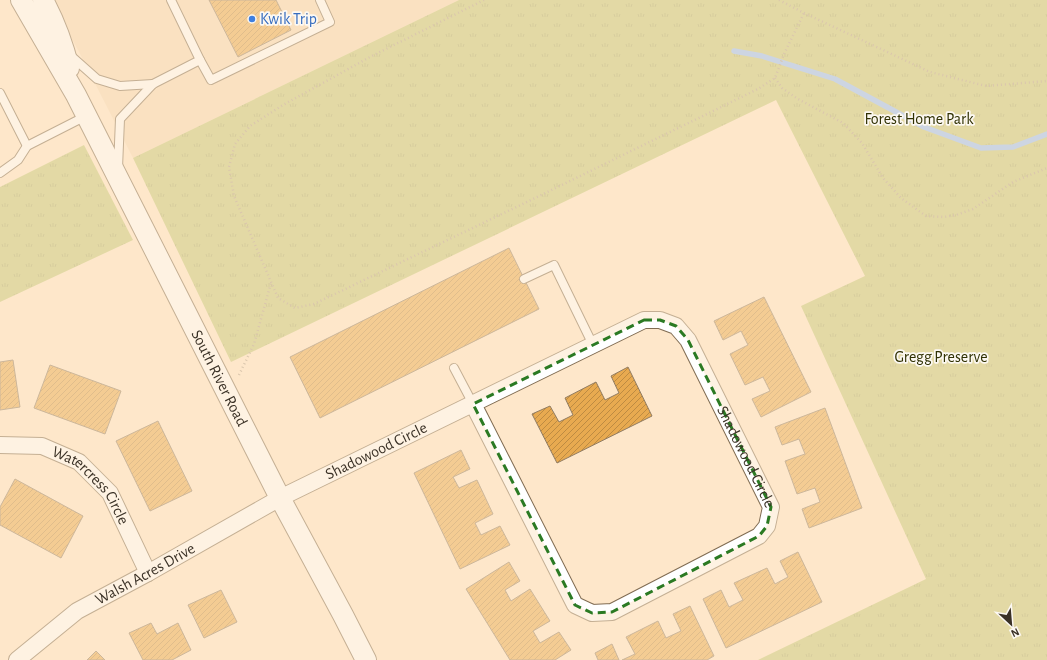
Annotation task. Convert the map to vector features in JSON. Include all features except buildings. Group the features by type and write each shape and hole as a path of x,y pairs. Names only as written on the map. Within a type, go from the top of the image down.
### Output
{"street":[{"name":"South River Road","path":"21,0 87,116 280,498 366,660"},
{"name":"South River Road","path":"43,0 53,19 65,50 76,95"},
{"name":"Shadowood Circle","path":"280,498 644,320 660,320 676,326 688,340 771,507 768,526 759,536 612,612 592,613 575,604 473,404"},
{"name":"Watercress Circle","path":"0,445 42,446 79,462 110,493 148,573"},
{"name":"Walsh Acres Drive","path":"17,660 77,611 148,573 280,498"}],"lane":[{"path":"171,0 211,80 330,22 320,0"},
{"path":"65,50 97,79 120,86 153,84"},
{"path":"118,177 120,119 153,84 200,60"},
{"path":"0,93 27,146"},
{"path":"0,173 18,160 27,146 87,116"},
{"path":"524,279 554,265 593,345"},
{"path":"454,368 473,404"}],"path":[{"path":"484,0 370,57 283,105 250,126 235,144 229,167 234,196 278,298 295,308 314,304 758,89 775,78 784,54 804,13"},
{"path":"779,0 930,72 986,86 1047,81"},
{"path":"775,78 782,88 798,99 843,123 862,143 882,178 901,198 926,216 944,217 956,215 973,209 1013,182 1047,168"},
{"path":"229,397 254,344 272,283"}],"highlighted area":[{"path":"644,320 660,320 676,326 688,340 771,507 767,526 759,536 612,612 592,613 575,605 473,404"}],"shaded area":[{"path":"50,0 459,0 133,158 78,50"}],"green space":[{"name":"Forest Home Park","path":"459,0 1047,0 1047,660 758,660 926,579 801,306 865,276 776,100 231,362 133,158"},
{"path":"84,145 133,240 0,302 0,187"}],"waterway":[{"path":"734,51 762,56 835,79 924,127 981,148 1013,147 1047,134"}],"place":[{"name":"Kwik Trip","path":"252,19"}],"park label":[{"name":"Gregg Preserve","path":"941,357"}]}
